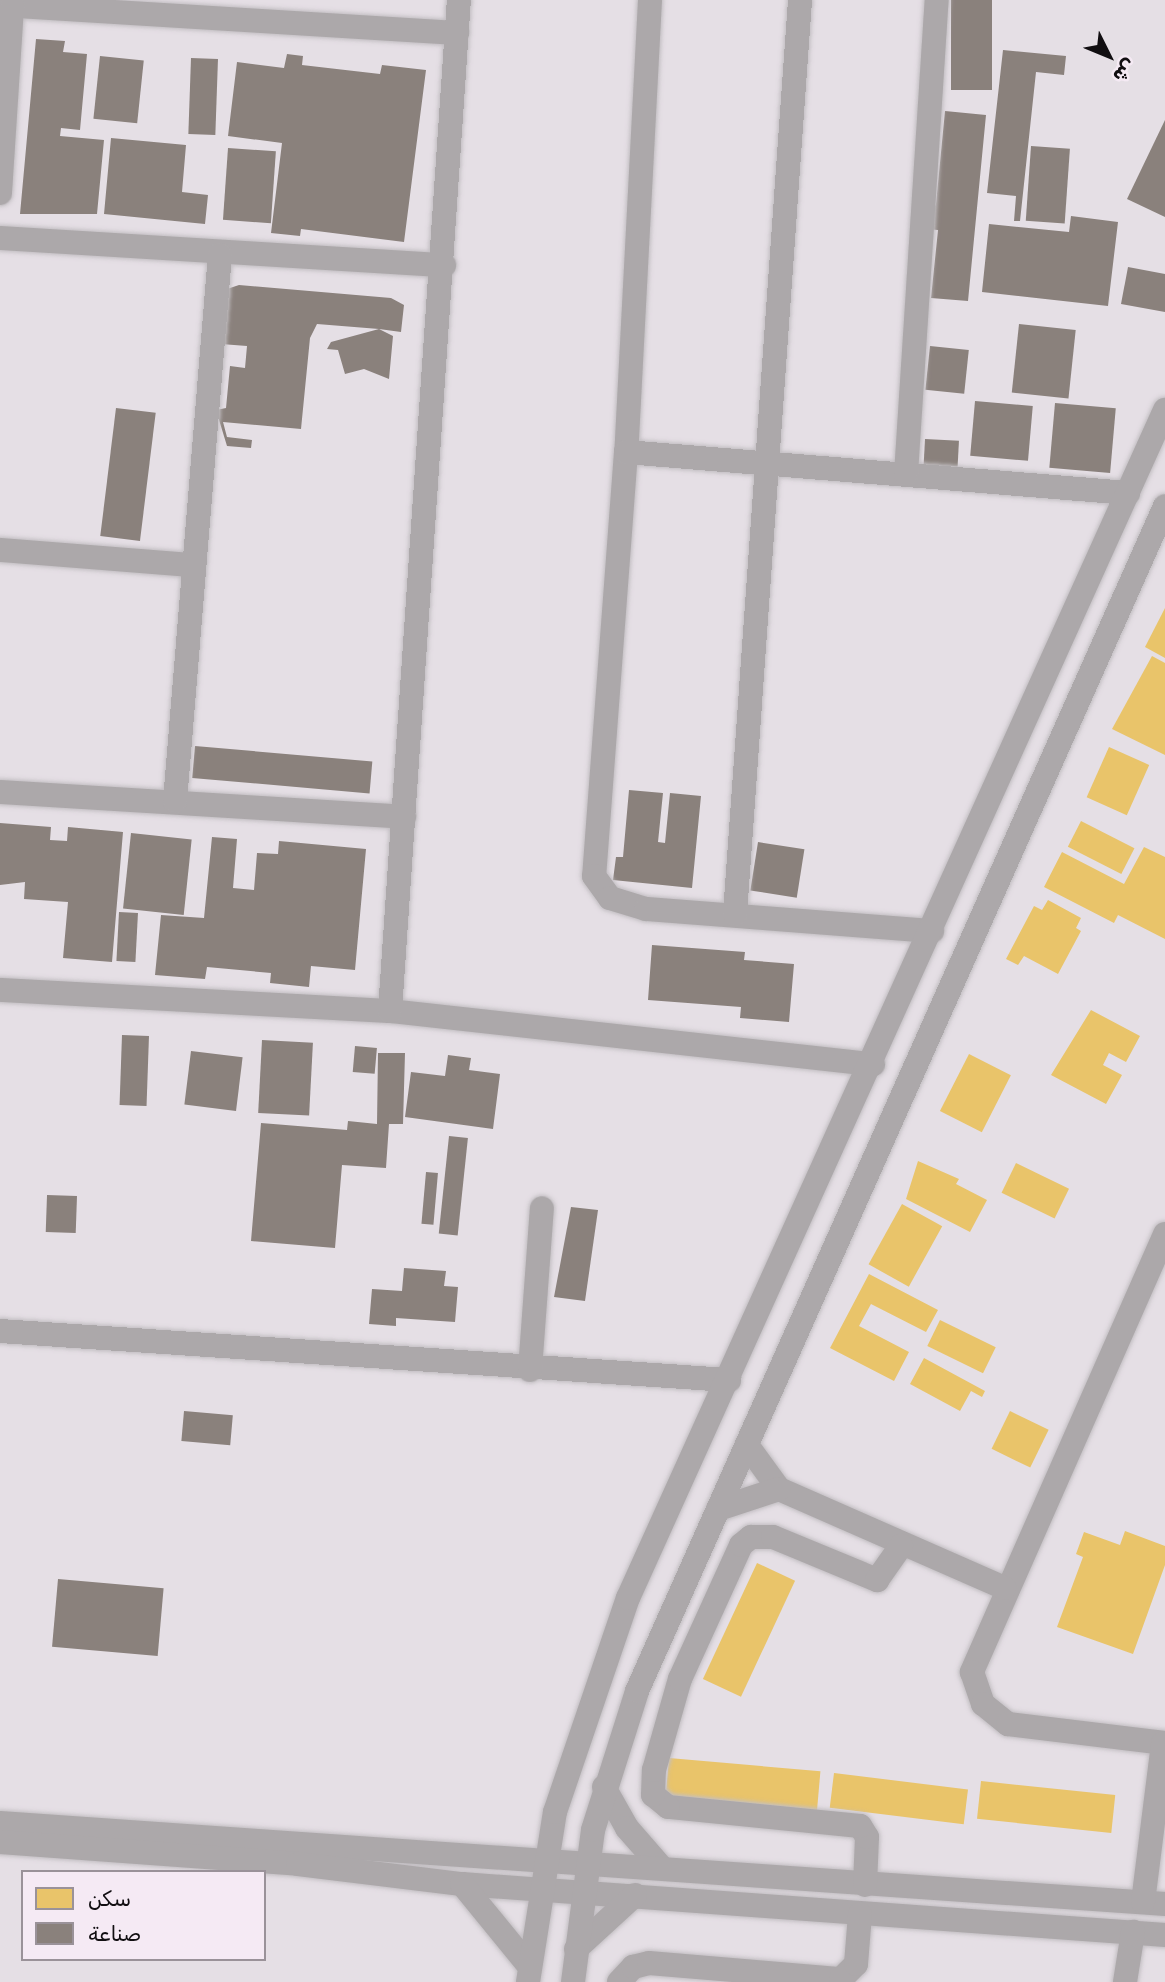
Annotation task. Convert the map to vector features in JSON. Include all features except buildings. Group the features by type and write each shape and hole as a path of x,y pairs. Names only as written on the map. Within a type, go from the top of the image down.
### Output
{"street":[{"path":"390,1011 444,265 460,0"},
{"path":"650,0 626,452 594,876 623,905 932,931"},
{"path":"735,914 800,0"},
{"path":"906,474 937,0"},
{"path":"0,193 6,5 457,33"},
{"path":"0,238 220,255 444,265"},
{"path":"175,801 191,565 220,255"},
{"path":"529,1974 545,1857 574,1743 607,1654 1008,767 1165,411"},
{"path":"626,452 1128,493"},
{"path":"573,1982 589,1861 604,1787 637,1691 1045,771 1160,527 1165,506"},
{"path":"0,550 191,565"},
{"path":"1008,767 1045,771"},
{"path":"0,792 404,817"},
{"path":"0,990 390,1011 873,1064"},
{"path":"530,1370 542,1208"},
{"path":"0,1842 145,1843 545,1857 865,1885 1154,1903 1164,1743 1008,1724 983,1704 972,1672 1004,1588 1165,1234"},
{"path":"0,1331 530,1370 729,1380"},
{"path":"747,1445 779,1489 901,1546 1004,1588"},
{"path":"718,1509 779,1489"},
{"path":"865,1885 866,1837 860,1826 668,1807 653,1795 654,1770 680,1679 741,1545 751,1537 773,1537 877,1580 901,1546"},
{"path":"604,1787 626,1828 661,1867"},
{"path":"0,1823 462,1884 1165,1935"},
{"path":"462,1884 529,1974"},
{"path":"576,1949 635,1895"},
{"path":"619,1982 633,1967 649,1963 841,1979 856,1964 860,1914"},
{"path":"1125,1982 1133,1933"}]}
